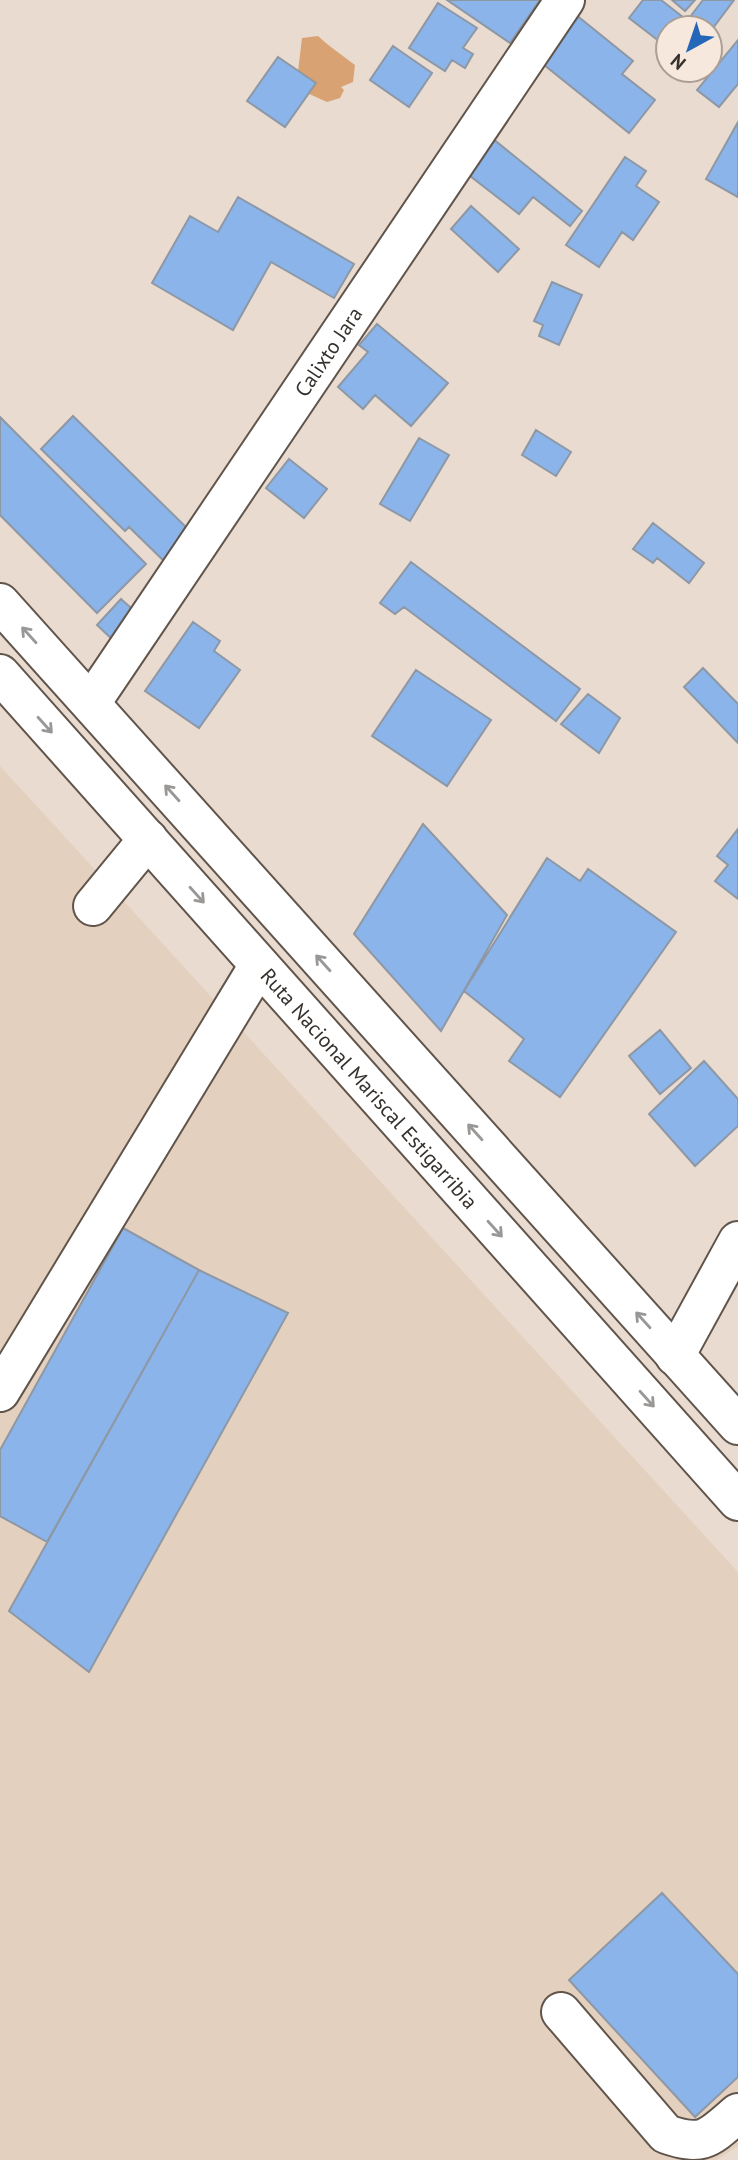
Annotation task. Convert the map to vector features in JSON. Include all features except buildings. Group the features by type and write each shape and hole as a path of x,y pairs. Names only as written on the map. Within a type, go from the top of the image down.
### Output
{"main road":[{"name":"Calixto Jara","path":"91,703 565,0"},
{"path":"0,603 738,1425"},
{"name":"Ruta Nacional Mariscal Estigarribia","path":"0,674 738,1501"},
{"path":"93,906 148,839"},
{"path":"0,1392 259,965"},
{"path":"675,1356 738,1241"},
{"path":"561,2012 666,2134 690,2142 708,2139 738,2113"}],"shaded area":[{"path":"318,36 355,65 353,82 341,87 344,90 340,98 327,102 296,88 302,38"},
{"path":"0,766 738,1572 738,2146 717,2160 0,2160"}]}
